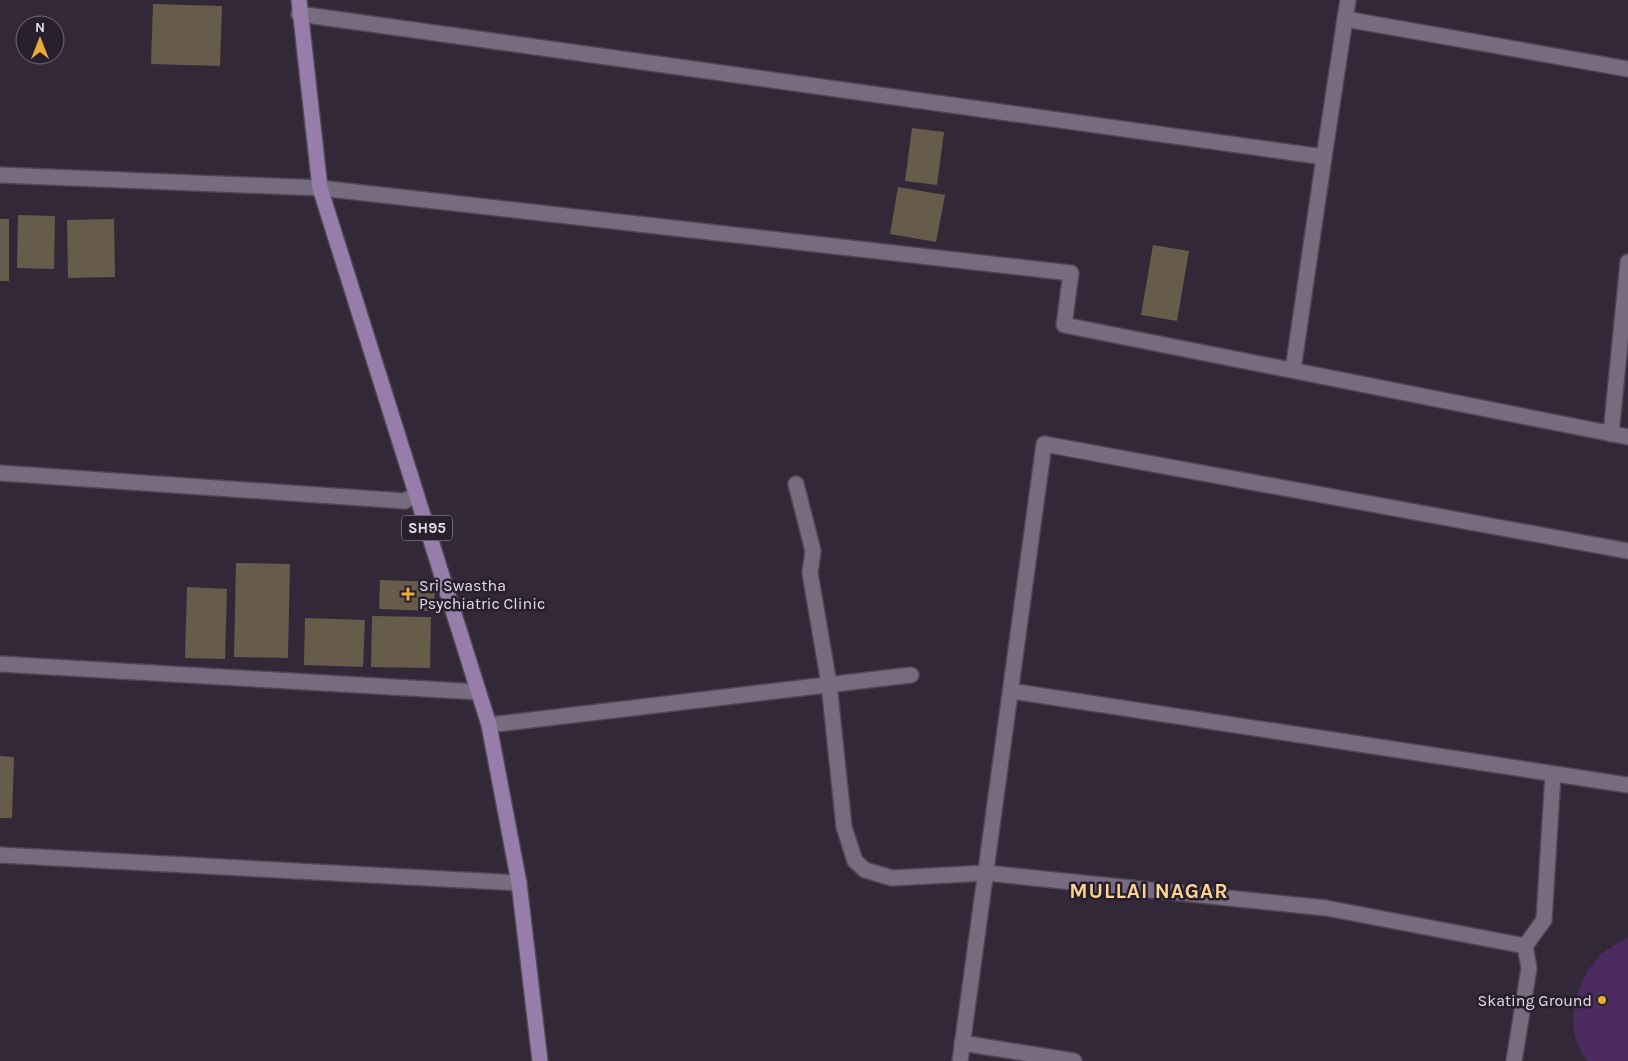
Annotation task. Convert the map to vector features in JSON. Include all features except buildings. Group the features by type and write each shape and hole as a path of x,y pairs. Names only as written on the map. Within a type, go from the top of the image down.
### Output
{"main road":[{"name":"SH95","path":"299,7 320,188 488,725 518,883 540,1061"}],"street":[{"path":"1292,370 1348,0"},
{"path":"299,7 1324,156"},
{"path":"1345,19 1628,69"},
{"path":"0,175 320,188 1071,273 1064,325 1628,438"},
{"path":"1611,434 1628,262"},
{"path":"960,1061 1044,444 1628,551"},
{"path":"0,473 405,501 416,494"},
{"path":"796,484 813,551 810,572 829,684 844,827 856,861 865,870 892,878 986,873 1326,908 1524,946"},
{"path":"0,664 478,692"},
{"path":"488,725 911,675"},
{"path":"1011,691 1628,786"},
{"path":"1524,946 1544,920 1553,774"},
{"path":"0,855 518,883"},
{"path":"1514,1061 1529,968 1524,946"},
{"path":"962,1043 1074,1061"}],"shaded area":[{"name":"Skating Ground","path":"1628,937 1628,1061 1588,1061 1580,1050 1575,1037 1573,1023 1574,1008 1578,994 1583,980 1599,957"}],"place":[{"name":"Sri Swastha Psychiatric Clinic","path":"408,594"},
{"name":"Skating Ground","path":"1602,1000"}],"district":[{"name":"MULLAI NAGAR","path":"1149,891"}]}
